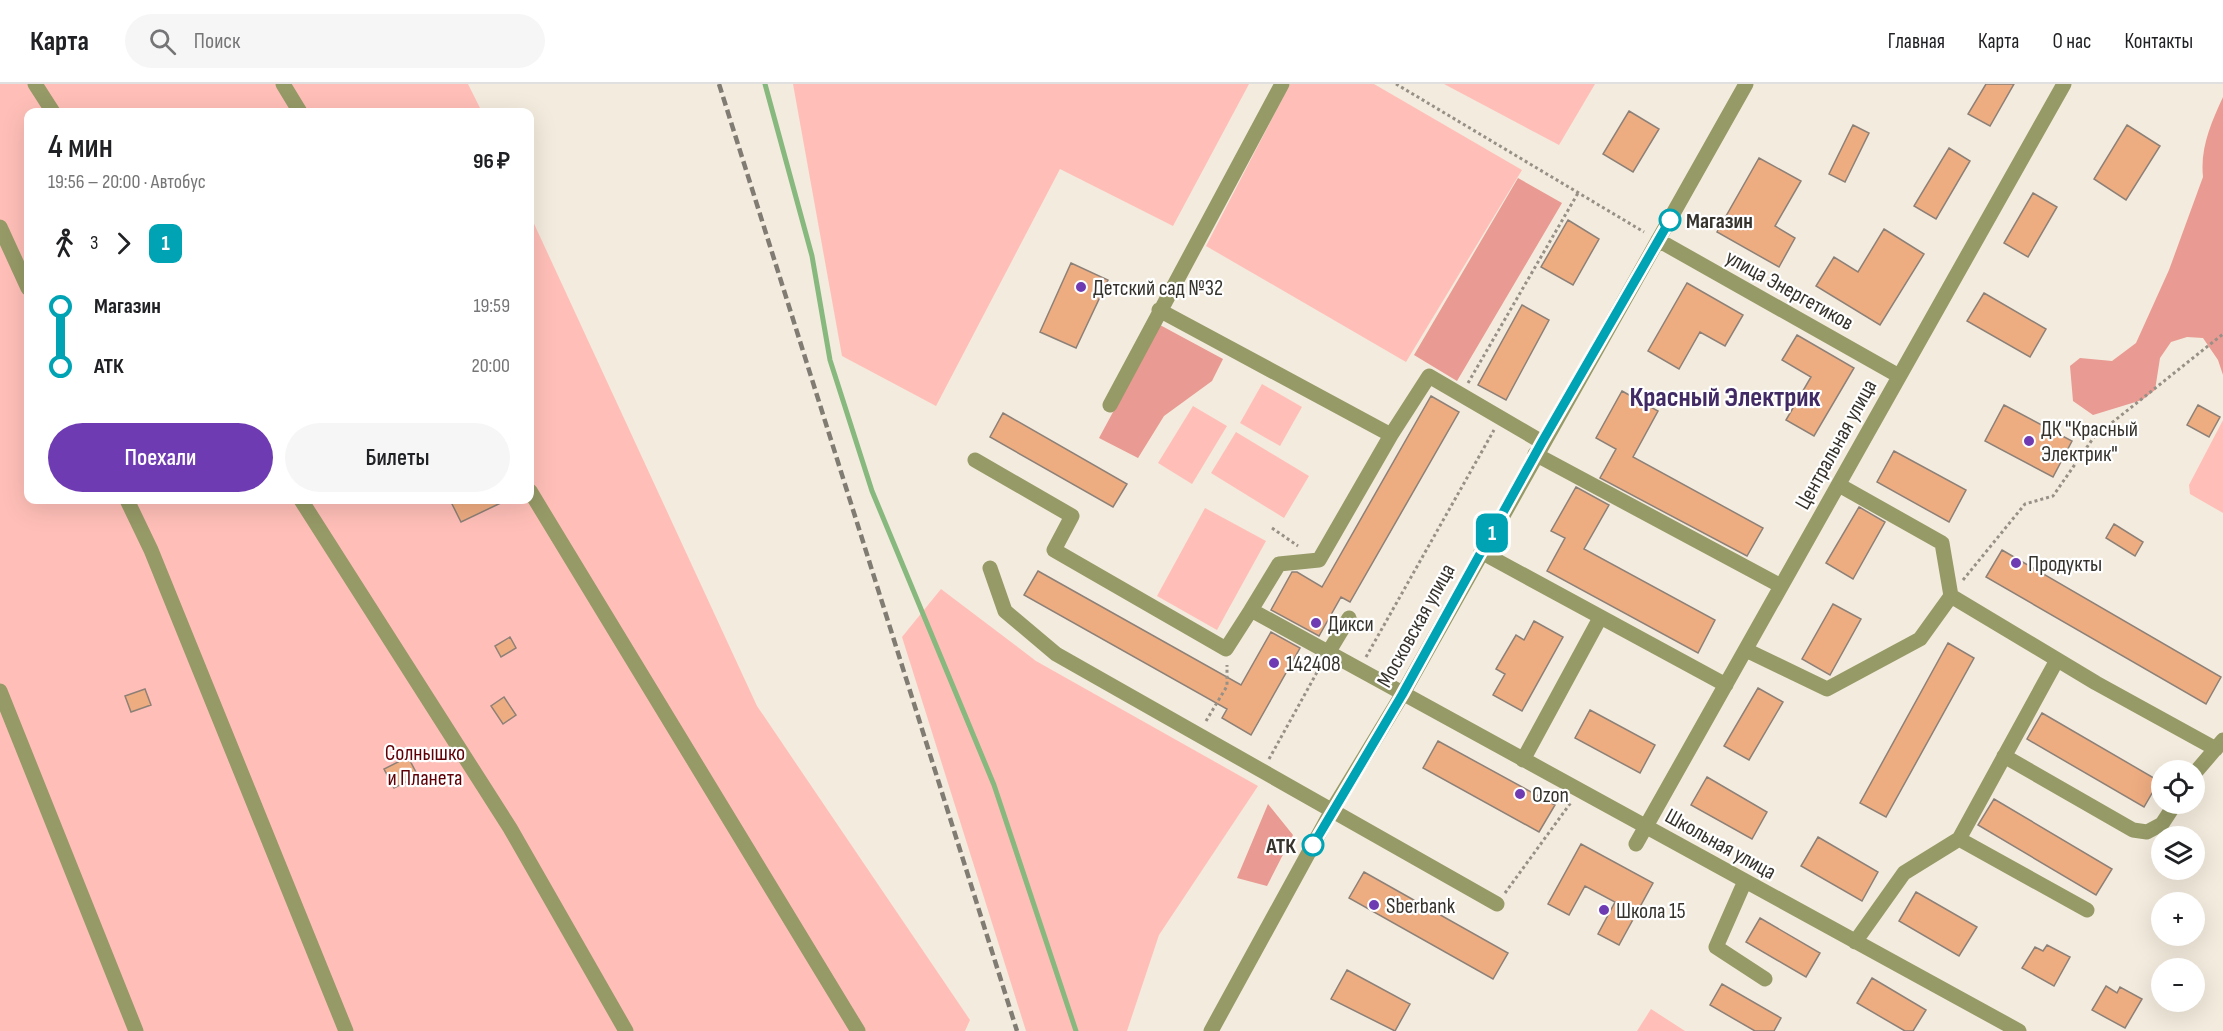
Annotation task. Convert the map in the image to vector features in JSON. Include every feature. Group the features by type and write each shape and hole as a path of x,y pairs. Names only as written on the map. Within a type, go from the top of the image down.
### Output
{"street":[{"path":"35,84 50,108"},
{"path":"283,84 298,108"},
{"path":"1110,405 1282,84"},
{"name":"Московская улица","path":"1211,1031 1331,812 1402,695 1746,84"},
{"name":"Центральная улица","path":"1636,844 2064,84"},
{"path":"0,227 24,279"},
{"name":"улица Энергетиков","path":"1658,240 1899,376"},
{"path":"1159,310 1391,435"},
{"path":"975,460 1072,516 1054,550 1226,649 1279,564 1319,560 1391,435 1429,376 1501,418 1539,448 1781,586"},
{"path":"1746,650 1827,689 1920,639 1951,596 1942,543 1839,485"},
{"path":"534,498 858,1031"},
{"path":"129,504 151,550 346,1031"},
{"path":"304,504 510,828 626,1031"},
{"path":"1481,552 1726,685"},
{"path":"990,568 1005,611 1056,654 1331,812 1497,904"},
{"path":"1951,596 2057,660 2219,744 2205,761"},
{"name":"Школьная улица","path":"1251,610 1402,695 2019,1031"},
{"path":"1328,653 1349,618"},
{"path":"1523,760 1600,618"},
{"path":"1855,942 1904,873 1959,839 2057,660"},
{"path":"0,691 136,1031"},
{"path":"2004,756 2133,830 2147,832 2162,824 2168,814"},
{"path":"1959,839 2087,910"},
{"path":"1745,881 1716,947 1766,979"}],"path":[{"path":"1396,84 1658,240"},
{"path":"1461,395 1578,193"},
{"path":"1951,596 2025,504 2053,496 2094,437 2223,334"},
{"path":"1358,670 1501,418"},
{"path":"1272,528 1319,560"},
{"path":"1197,735 1227,686 1226,649"},
{"path":"1262,772 1328,653"},
{"path":"1497,904 1579,791"}],"green space":[{"name":"Солнышко и Планета","path":"0,84 468,84 480,108 24,108 24,504 534,504 534,224 757,706 970,1020 965,1031 0,1031"},
{"path":"793,84 1249,84 1173,226 1060,169 936,406 842,356"},
{"path":"1290,84 1374,84 1522,170 1406,362 1206,246"},
{"path":"1444,84 1595,84 1559,145"},
{"path":"1262,384 1302,407 1280,446 1240,423"},
{"path":"1193,406 1227,426 1192,484 1158,463"},
{"path":"2223,420 2223,513 2190,494 2189,485"},
{"path":"1236,432 1309,476 1284,518 1211,473"},
{"path":"1205,508 1266,541 1217,630 1157,596"},
{"path":"941,589 1036,661 1258,786 1159,935 1127,1031 1026,1031 902,637"},
{"path":"1651,1009 1685,1031 1637,1031"}],"shaded area":[{"path":"2223,97 2223,375 2218,360 2203,338 2187,337 2171,342 2160,358 2155,390 2142,400 2093,415 2073,401 2070,366 2080,358 2112,361 2136,343 2169,270 2203,177 2205,146"},
{"path":"1518,178 1562,203 1457,381 1414,355"},
{"path":"1160,325 1223,359 1212,381 1164,416 1138,458 1099,438"},
{"path":"1268,804 1293,835 1267,886 1237,878"}],"building":[{"path":"1986,84 2014,84 1990,126 1968,114"},
{"path":"1629,111 1659,129 1633,172 1603,154"},
{"path":"1853,125 1869,133 1845,182 1829,174"},
{"path":"2127,125 2160,146 2126,200 2094,179"},
{"path":"1949,148 1970,161 1936,219 1914,206"},
{"path":"1759,158 1801,181 1775,226 1795,238 1779,267 1717,232"},
{"path":"2033,193 2057,207 2028,257 2004,243"},
{"path":"1568,220 1599,239 1573,285 1541,267"},
{"path":"1884,229 1924,254 1880,325 1816,286 1834,257 1858,272"},
{"path":"1071,263 1108,280 1076,348 1040,332"},
{"path":"1687,283 1743,315 1725,346 1700,332 1679,369 1648,351"},
{"path":"1984,293 2046,329 2030,357 1967,321"},
{"path":"1522,305 1549,320 1506,400 1478,385"},
{"path":"1797,335 1854,368 1814,436 1786,420 1811,377 1782,360"},
{"path":"1622,391 1658,411 1633,457 1763,528 1747,556 1600,478 1616,449 1596,438"},
{"path":"1431,396 1459,412 1350,602 1341,597 1319,636 1271,610 1292,572 1297,572 1322,587"},
{"name":"ДК \"Красный Электрик\"","path":"2004,405 2072,441 2053,477 1985,441"},
{"path":"2198,405 2220,417 2209,437 2187,425"},
{"path":"1003,413 1127,484 1113,507 990,437"},
{"path":"1894,451 1966,490 1949,522 1877,482"},
{"path":"1576,487 1609,505 1584,549 1715,620 1698,653 1547,571 1565,538 1551,531"},
{"path":"452,504 499,504 461,522"},
{"path":"1859,507 1885,522 1853,579 1826,563"},
{"path":"2114,524 2143,542 2135,556 2106,538"},
{"path":"2002,550 2221,677 2206,704 1986,577"},
{"path":"1038,571 1241,685 1271,632 1300,648 1251,735 1222,718 1227,709 1024,595"},
{"path":"1833,604 1861,619 1830,675 1802,659"},
{"path":"1534,621 1563,637 1522,711 1493,695 1505,674 1496,669 1516,635 1524,640"},
{"path":"510,637 516,648 501,657 495,646"},
{"path":"1948,643 1974,658 1886,817 1860,803"},
{"path":"1758,688 1783,702 1749,760 1724,746"},
{"path":"145,689 151,705 131,712 125,696"},
{"path":"504,697 516,715 503,724 491,706"},
{"path":"1590,710 1655,745 1640,773 1575,738"},
{"path":"2042,713 2151,776 2151,795 2144,807 2027,739"},
{"path":"1438,741 1555,805 1539,832 1423,768"},
{"path":"408,757 418,776 394,788 384,769"},
{"path":"1707,777 1767,812 1752,839 1691,805"},
{"path":"1994,799 2112,869 2096,895 1978,825"},
{"path":"1818,837 1878,872 1862,901 1801,866"},
{"path":"1581,844 1653,883 1619,945 1598,934 1615,902 1585,886 1569,915 1548,904"},
{"path":"1364,872 1508,953 1493,979 1349,898"},
{"path":"1916,892 1977,927 1959,956 1899,921"},
{"path":"1760,918 1820,953 1806,977 1746,942"},
{"path":"2047,945 2070,957 2054,986 2022,968 2035,947 2043,951"},
{"path":"1347,970 1410,1004 1395,1031 1331,999"},
{"path":"1872,978 1926,1010 1913,1031 1905,1031 1857,1003"},
{"path":"1722,984 1781,1018 1774,1031 1755,1031 1710,1005"},
{"path":"2106,986 2117,993 2120,987 2142,999 2125,1028 2092,1010"}],"waterway":[{"path":"765,84 812,256 830,360 872,491 994,785 1076,1031"}],"railway":[{"path":"719,84 1017,1031"}],"bus line":[{"name":"1","path":"1313,845 1402,695 1542,442 1670,220"}],"place":[{"name":"Магазин","path":"1670,220"},
{"name":"Детский сад №32","path":"1081,287"},
{"name":"ДК \"Красный Электрик\"","path":"2029,441"},
{"name":"Продукты","path":"2016,563"},
{"name":"Дикси","path":"1316,623"},
{"name":"142408","path":"1274,663"},
{"name":"Ozon","path":"1520,794"},
{"name":"АТК","path":"1313,845"},
{"name":"Sberbank","path":"1374,905"},
{"name":"Школа 15","path":"1604,910"}],"district":[{"name":"Красный Электрик","path":"1725,396"}]}
